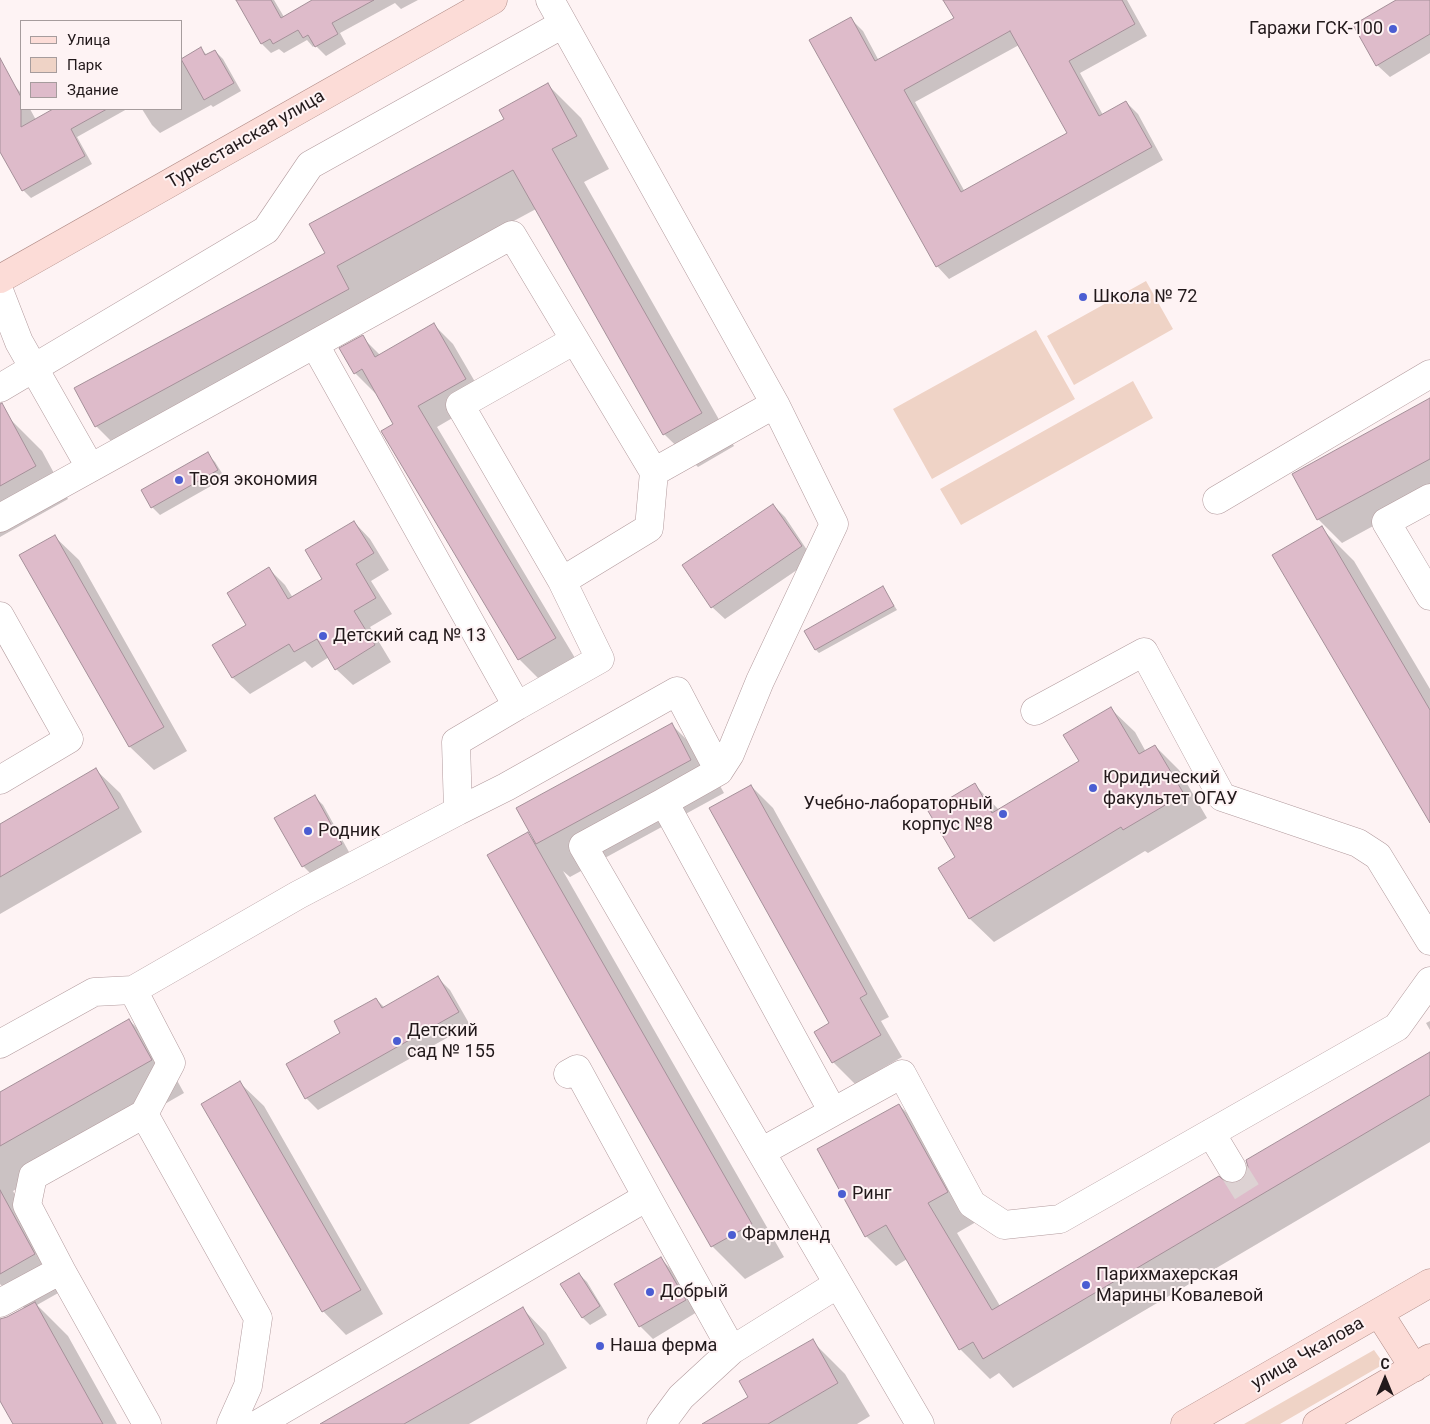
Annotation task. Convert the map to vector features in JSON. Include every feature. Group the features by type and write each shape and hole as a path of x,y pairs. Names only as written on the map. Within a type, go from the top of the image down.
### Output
{"main road":[{"name":"Туркестанская улица","path":"0,279 492,0"},
{"name":"улица Чкалова","path":"1185,1424 1430,1283"},
{"path":"1316,1424 1422,1363 1379,1312"}],"lane":[{"path":"550,0 775,404 834,524 760,681 730,754 719,771 582,846 919,1424"},
{"path":"0,388 266,230 310,165 563,24"},
{"path":"0,518 512,235 654,472 649,528 562,581"},
{"path":"0,293 20,342 90,467"},
{"path":"458,811 456,742 600,659 562,581 460,405 575,340"},
{"path":"315,345 517,706"},
{"path":"1217,500 1430,374"},
{"path":"654,472 775,404"},
{"path":"1430,498 1386,522 1430,596"},
{"path":"0,616 69,739 0,780"},
{"path":"1035,712 1144,652 1222,797 1358,843 1378,856 1430,941"},
{"path":"0,1044 94,992 132,990 298,895 506,787 677,691 719,771"},
{"path":"664,802 833,1112"},
{"path":"761,1152 902,1074 972,1204 1004,1224 1060,1219 1397,1027 1430,981"},
{"path":"132,990 171,1063 144,1114 33,1176 27,1205 147,1424"},
{"path":"568,1074 577,1069 732,1350"},
{"path":"144,1114 258,1318 248,1386 231,1424"},
{"path":"1211,1133 1232,1168"},
{"path":"258,1424 647,1197"},
{"path":"0,1303 62,1270"},
{"path":"661,1424 681,1397 732,1350 838,1284"}],"green space":[{"path":"1146,281 1173,329 1074,385 1047,336"},
{"path":"1036,330 1075,399 932,479 893,409"},
{"path":"1133,381 1153,418 961,525 940,489"},
{"path":"1374,1350 1384,1364 1280,1424 1244,1424"}],"building":[{"path":"236,0 271,0 281,18 312,0 374,0 332,23 338,34 315,47 308,35 303,38 298,30 273,44 270,39 261,44"},
{"path":"943,0 1122,0 1135,24 1069,61 1099,116 1126,101 1152,147 936,267 809,40 851,17 875,61 954,18","holes":["1010,31 1067,133 961,192 904,90"]},
{"name":"Гаражи ГСК-100","path":"1396,0 1430,0 1430,34 1376,66 1353,25"},
{"path":"201,47 205,55 215,50 234,83 204,100 182,58"},
{"path":"0,58 20,95 21,127 51,110 105,110 71,129 85,156 22,191 0,152"},
{"path":"548,83 577,136 552,149 702,413 663,435 513,170 337,266 349,289 95,427 74,388 325,253 309,224 504,119 499,110"},
{"path":"434,323 466,379 418,406 556,638 518,660 381,431 393,424 362,369 354,374 339,348 363,335 375,357"},
{"path":"1430,398 1430,459 1317,520 1292,474"},
{"path":"2,403 36,466 0,486 0,404"},
{"name":"Твоя экономия","path":"208,452 218,470 151,508 141,490"},
{"path":"773,504 802,546 711,608 682,565"},
{"path":"354,521 374,553 356,564 376,598 354,611 375,645 335,670 317,639 294,652 289,644 232,678 212,645 246,625 227,593 269,567 288,599 322,579 305,550"},
{"path":"1322,526 1430,710 1430,823 1272,555"},
{"path":"55,535 164,727 129,747 19,555"},
{"path":"883,586 894,606 815,650 804,631"},
{"name":"Учебно-лабораторный корпус №8","path":"1111,707 1139,754 1155,745 1184,794 1123,830 1121,827 969,919 938,868 955,857 928,811 975,783 992,813 1079,761 1063,735"},
{"path":"672,723 691,760 536,844 516,808"},
{"path":"96,768 119,808 0,877 0,824"},
{"path":"751,785 867,994 860,998 881,1035 832,1063 814,1032 829,1023 709,808"},
{"name":"Родник","path":"315,795 342,844 302,867 274,818"},
{"path":"528,832 752,1224 711,1247 487,855"},
{"path":"438,976 459,1012 305,1099 286,1064 340,1033 334,1021 376,998 382,1008"},
{"path":"129,1019 152,1060 0,1146 0,1092"},
{"path":"1430,1052 1430,1095 983,1359 973,1342 959,1350 886,1225 865,1237 817,1149 899,1104 948,1192 928,1203 992,1310 1219,1176 1224,1181 1232,1184 1240,1181 1246,1175 1248,1167 1246,1160"},
{"path":"240,1081 361,1290 322,1312 201,1104"},
{"path":"0,1190 35,1254 0,1274"},
{"name":"Добрый","path":"661,1257 686,1300 639,1327 614,1284"},
{"path":"579,1273 600,1306 582,1318 560,1284"},
{"path":"35,1302 103,1424 13,1424 0,1401 0,1319"},
{"path":"523,1307 544,1344 404,1424 320,1424"},
{"path":"813,1339 838,1383 768,1424 702,1424 748,1397 739,1381"}],"tunnel":[{"path":"1232,1168 1252,1200"}],"place":[{"name":"Гаражи ГСК-100","path":"1393,29"},
{"name":"Школа № 72","path":"1083,297"},
{"name":"Твоя экономия","path":"179,480"},
{"name":"Детский сад № 13","path":"323,636"},
{"name":"Юридический факультет ОГАУ","path":"1093,788"},
{"name":"Учебно-лабораторный корпус №8","path":"1003,814"},
{"name":"Родник","path":"308,831"},
{"name":"Детский сад № 155","path":"397,1041"},
{"name":"Ринг","path":"842,1194"},
{"name":"Фармленд","path":"732,1235"},
{"name":"Парихмахерская Марины Ковалевой","path":"1086,1285"},
{"name":"Добрый","path":"650,1292"},
{"name":"Наша ферма","path":"600,1346"}]}
